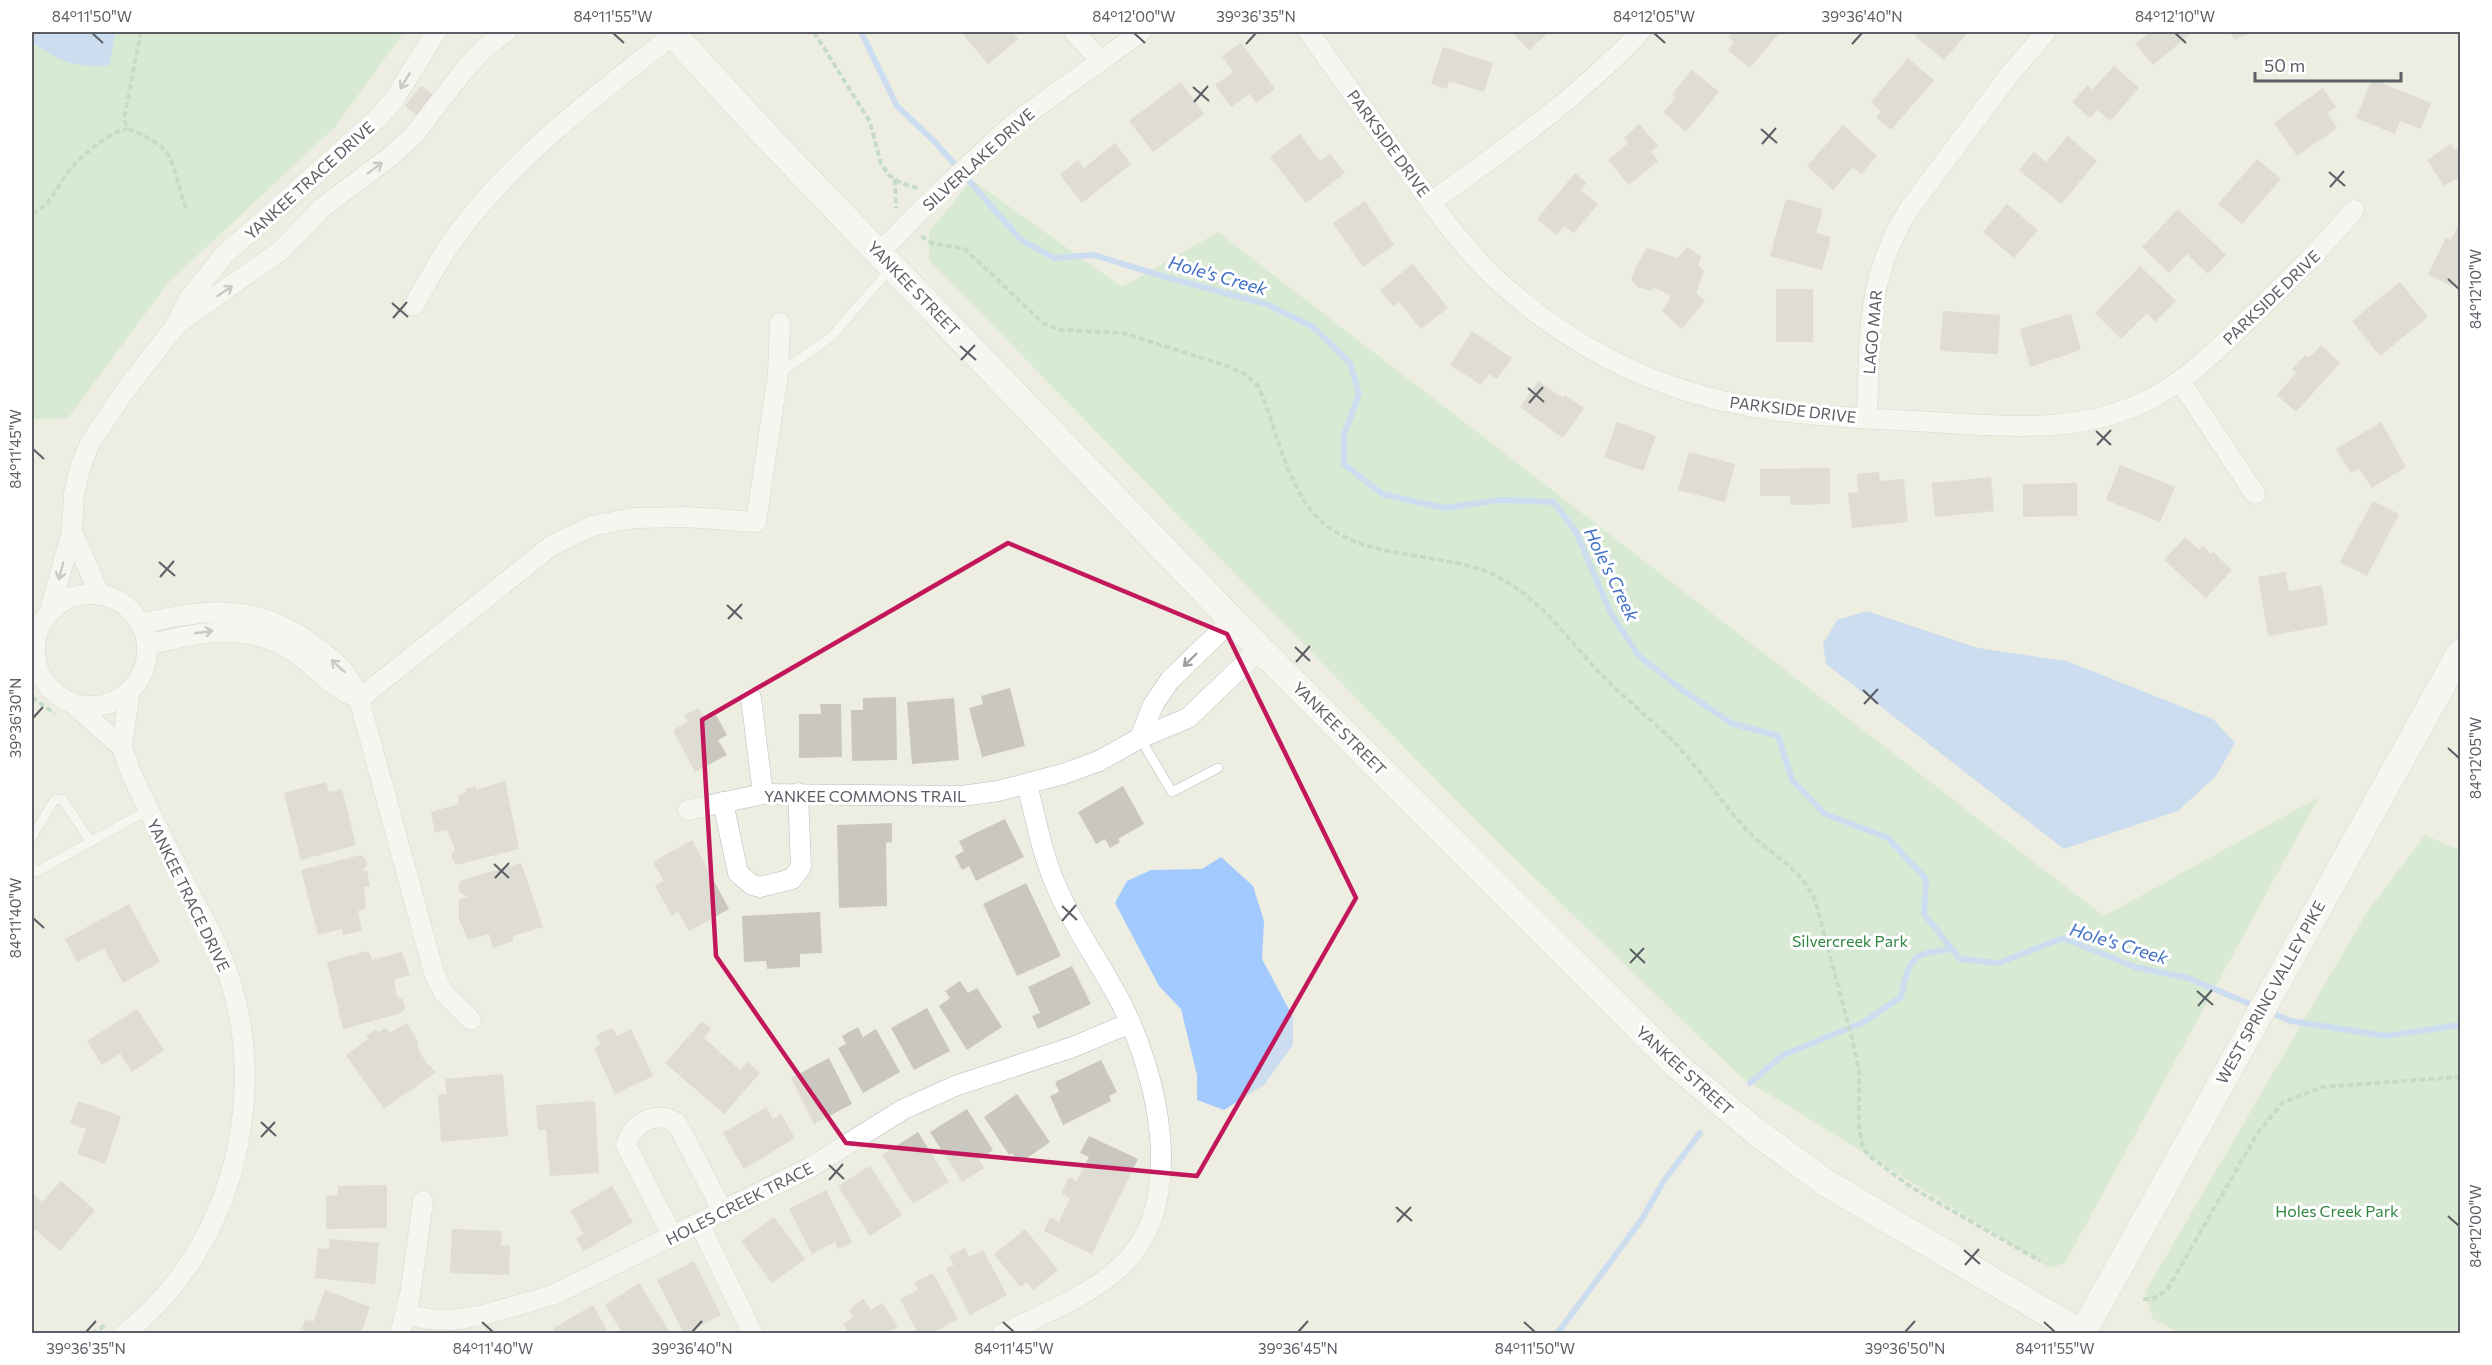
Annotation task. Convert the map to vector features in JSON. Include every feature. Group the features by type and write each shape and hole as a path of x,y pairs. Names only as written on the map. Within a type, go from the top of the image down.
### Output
{"street":[{"name":"YANKEE TRACE DRIVE","path":"120,1325 160,1300 200,1246 230,1179 244,1115 245,1070 232,986 213,939 148,810 122,747 65,709 34,668 36,637 41,623 50,611 72,531 74,494 81,465 90,443 127,388 177,324 188,300 224,255 378,119 393,101 436,32"},
{"name":"YANKEE TRACE DRIVE","path":"177,324 280,251 323,207 391,156 415,134 464,70 484,48 506,32"},
{"path":"1074,32 1101,61"},
{"name":"SILVERLAKE DRIVE","path":"886,259 934,187 976,158 1013,124 1141,32"},
{"name":"PARKSIDE DRIVE","path":"1309,32 1469,251 1528,306 1577,341 1630,369 1679,389 1735,404 1867,418 2030,428 2076,423 2110,415 2140,404 2180,381 2203,363 2325,244 2354,210"},
{"path":"1431,202 1548,117 1608,66 1640,32"},
{"name":"LAGO MAR","path":"1867,418 1870,317 1881,262 1907,212 2010,74 2046,32"},
{"path":"414,305 442,256 499,183 562,125 673,33"},
{"name":"YANKEE STREET","path":"673,33 773,143 1260,649 1647,1037 1716,1101 1826,1183 2083,1333"},
{"path":"359,699 551,546 592,526 634,518 686,517 756,522 778,374 780,323"},
{"path":"2180,381 2255,494"},
{"name":"YANKEE TRACE DRIVE","path":"72,531 100,595"},
{"path":"50,611 74,597 100,595 124,604 140,624 147,645 146,661 140,677 118,700 103,705 65,709"},
{"path":"140,624 196,612 240,613 274,622 305,639 350,677 359,699 434,973 444,993 471,1020"},
{"path":"1140,738 1153,705 1170,680 1232,620"},
{"path":"147,645 212,631 252,634 272,640 291,650 338,690 359,699"},
{"name":"YANKEE COMMONS TRAIL","path":"688,810 763,794 962,796 1027,784 1099,761 1140,738 1188,718 1260,649"},
{"name":"WEST SPRING VALLEY PIKE","path":"2083,1333 2460,653"},
{"path":"122,747 130,690"},
{"path":"751,698 763,794"},
{"path":"1002,1334 1086,1292 1122,1266 1147,1232 1159,1191 1158,1119 1150,1084 1130,1023 1057,889 1046,862 1027,784"},
{"path":"723,802 738,873 752,885 760,887 792,879 801,867 798,793"},
{"name":"HOLES CREEK TRACE","path":"405,1314 429,1319 454,1320 522,1305 581,1283 811,1167 902,1110 956,1086 1073,1047 1130,1023"},
{"path":"673,1237 626,1145 630,1132 654,1117 667,1117 677,1123 723,1212"},
{"path":"400,1334 417,1255 423,1201"},
{"path":"699,1223 753,1334"}],"lane":[{"path":"778,374 832,336 886,259"},
{"path":"1140,738 1172,792 1218,768"},
{"path":"32,837 55,798 63,800 91,842"},
{"path":"32,864 36,872 148,810"}],"path":[{"path":"128,129 124,119 141,32"},
{"path":"814,32 870,122 881,164 895,179 916,188 934,187"},
{"path":"32,214 54,196 74,165 109,137 120,130 128,129 158,142 168,153 174,165 186,209"},
{"path":"895,179 895,208 925,241 965,249 1043,323 1061,330 1123,333 1227,366 1245,374 1258,386 1296,487 1315,515 1337,531 1363,543 1397,554 1471,567 1499,577 1546,612 1598,671 1671,739 1757,840 1806,880 1815,900 1853,1042 1859,1070 1862,1145 1868,1155 1911,1186 2040,1262"},
{"path":"32,697 65,709"},
{"path":"2143,1299 2152,1299 2167,1290 2257,1134 2283,1103 2322,1087 2460,1077"},
{"path":"92,1334 120,1325"}],"highlighted area":[{"path":"1008,543 1227,634 1356,898 1197,1176 846,1143 716,956 702,720"}],"green space":[{"path":"32,32 404,32 335,127 168,283 68,418 32,419"},
{"name":"Silvercreek Park","path":"972,180 1122,287 1218,232 2104,916 2319,797 2065,1263 2050,1268 1741,1077 1480,825 929,260 929,231"},
{"name":"Holes Creek Park","path":"2425,835 2460,850 2460,1333 2180,1333 2153,1319 2145,1292 2367,912"}],"water":[{"path":"32,32 116,32 109,65 87,66 77,65 50,54 32,42"},
{"path":"1867,611 1978,648 2067,661 2213,719 2235,743 2216,776 2178,811 2064,849 1826,664 1823,644 1837,620"},
{"path":"1221,857 1253,886 1264,921 1262,959 1293,1017 1293,1045 1264,1085 1224,1110 1197,1100 1197,1075 1181,1009 1159,986 1115,903 1127,881 1151,870 1202,869"}],"building":[{"path":"961,32 1012,32 1018,39 988,64"},
{"path":"1512,32 1549,32 1529,50"},
{"path":"1733,32 1780,32 1750,68 1728,50 1734,42 1728,37"},
{"path":"1918,32 1968,32 1944,60 1915,36"},
{"path":"2150,32 2193,32 2153,65 2135,44"},
{"path":"2230,32 2251,32 2235,40"},
{"path":"1241,43 1275,89 1256,103 1249,94 1231,107 1215,85 1233,72 1222,56"},
{"path":"1443,47 1493,63 1484,92 1449,81 1447,89 1431,84"},
{"path":"1908,58 1934,80 1891,130 1876,117 1881,111 1871,102"},
{"path":"2114,66 2139,88 2110,121 2097,110 2090,118 2072,102 2088,85 2092,90"},
{"path":"1692,70 1719,92 1686,132 1663,112 1676,98 1672,94"},
{"path":"2372,79 2431,103 2421,129 2400,121 2395,134 2356,118"},
{"path":"1181,82 1204,114 1153,152 1129,121"},
{"path":"421,86 435,96 418,117 405,106"},
{"path":"2323,88 2336,107 2327,113 2337,128 2297,156 2274,123"},
{"path":"1639,124 1658,146 1651,152 1658,161 1629,185 1608,160 1628,143 1624,138"},
{"path":"1843,125 1877,156 1861,174 1853,167 1833,190 1807,166"},
{"path":"1300,134 1320,161 1330,154 1345,173 1306,203 1270,157"},
{"path":"2068,136 2097,161 2061,204 2019,170 2034,152 2046,162"},
{"path":"1115,143 1131,164 1082,203 1060,175 1078,160 1084,168"},
{"path":"2451,144 2455,150 2460,147 2460,181 2458,178 2444,186 2427,160"},
{"path":"2257,159 2281,179 2242,224 2218,204"},
{"path":"1575,173 1587,183 1580,190 1598,204 1574,233 1564,226 1556,235 1537,219"},
{"path":"1786,199 1823,209 1816,233 1831,237 1822,270 1770,256"},
{"path":"1365,201 1394,245 1363,267 1333,223"},
{"path":"2007,204 2038,230 2014,258 1983,232"},
{"path":"2178,209 2226,255 2208,274 2187,254 2169,273 2142,247"},
{"path":"2460,221 2460,278 2455,288 2428,274 2446,238 2451,240"},
{"path":"1687,247 1701,256 1698,265 1704,271 1696,293 1705,301 1682,329 1662,311 1671,296 1654,287 1650,291 1638,287 1631,280 1647,248 1678,258"},
{"path":"1413,264 1448,308 1421,329 1399,302 1394,307 1380,290"},
{"path":"2140,266 2176,301 2155,322 2147,313 2121,339 2095,313"},
{"path":"2400,282 2428,317 2380,356 2352,321"},
{"path":"1776,289 1813,289 1813,342 1776,342"},
{"path":"1943,311 2000,315 1998,354 1940,351"},
{"path":"2071,314 2081,350 2030,367 2020,329"},
{"path":"1472,331 1512,358 1497,379 1489,374 1481,385 1450,365"},
{"path":"2321,345 2340,363 2296,412 2277,395 2296,373 2292,369 2305,355 2309,358"},
{"path":"1538,381 1563,398 1565,395 1584,408 1563,438 1520,407"},
{"path":"1617,422 1656,436 1643,471 1604,457"},
{"path":"2381,422 2406,467 2372,488 2359,468 2351,473 2336,449"},
{"path":"1689,452 1735,464 1725,502 1678,490"},
{"path":"2120,465 2175,487 2160,522 2106,500"},
{"path":"1830,468 1830,504 1790,505 1790,496 1760,496 1760,469"},
{"path":"1879,472 1880,481 1904,479 1908,522 1852,528 1848,493 1858,492 1857,474"},
{"path":"1991,477 1994,511 1935,517 1932,483"},
{"path":"2077,483 2077,516 2023,517 2023,484"},
{"path":"2373,501 2399,514 2367,576 2340,562"},
{"path":"2185,537 2199,550 2203,546 2211,554 2213,552 2232,570 2206,598 2164,560"},
{"path":"2285,572 2289,591 2322,585 2328,625 2268,636 2258,577"},
{"path":"1010,688 1025,746 982,757 969,708 983,704 981,696"},
{"path":"896,697 897,760 852,761 851,710 863,710 863,698"},
{"path":"954,698 959,760 912,764 907,702"},
{"path":"820,704 841,704 842,757 799,758 799,714 821,714"},
{"path":"699,708 706,721 716,715 727,735 718,740 727,755 695,772 673,730 688,722 684,715"},
{"path":"505,781 519,849 456,865 451,856 455,849 447,830 435,833 431,812 459,804 458,795 467,792 466,789 476,786 476,790"},
{"path":"326,782 329,792 342,789 356,845 301,860 284,793"},
{"path":"1123,786 1144,824 1118,839 1120,842 1110,848 1105,839 1096,844 1078,812"},
{"path":"1005,819 1024,857 976,881 969,866 962,870 955,856 964,851 959,841"},
{"path":"892,823 892,842 886,843 887,906 839,908 837,825"},
{"path":"692,840 729,909 689,931 678,912 672,916 655,886 664,881 653,862"},
{"path":"361,855 366,859 367,865 362,870 367,872 370,886 364,887 366,908 358,911 362,931 343,935 342,929 318,935 301,870"},
{"path":"521,863 543,927 513,936 513,941 493,948 489,934 468,940 459,919 459,899 469,897 460,893 458,886 462,880"},
{"path":"1026,883 1061,956 1017,976 983,904"},
{"path":"129,904 160,962 123,983 104,948 77,962 65,939"},
{"path":"820,912 822,953 800,954 800,967 767,969 766,961 744,962 742,916"},
{"path":"368,951 372,960 402,952 410,975 394,980 397,996 403,1000 405,1009 401,1013 343,1029 327,962"},
{"path":"1072,966 1091,1004 1038,1029 1032,1016 1040,1013 1028,987"},
{"path":"960,981 968,993 977,988 1002,1027 967,1050 939,1006 950,998 945,991"},
{"path":"927,1008 950,1051 914,1070 891,1028"},
{"path":"137,1009 164,1050 132,1072 120,1053 102,1065 87,1041"},
{"path":"702,1021 711,1029 704,1038 740,1070 747,1062 760,1073 724,1114 665,1063"},
{"path":"407,1023 419,1044 417,1046 425,1061 436,1072 384,1109 346,1055 368,1039 366,1036 376,1029 378,1032 386,1028 389,1033"},
{"path":"858,1027 863,1037 876,1029 900,1072 863,1093 838,1048 846,1044 842,1036"},
{"path":"613,1028 617,1036 631,1029 653,1076 615,1094 594,1048 601,1045 596,1035"},
{"path":"829,1058 852,1104 814,1124 791,1078"},
{"path":"1101,1060 1117,1092 1109,1096 1111,1101 1063,1125 1050,1096 1059,1092 1055,1082"},
{"path":"503,1074 508,1136 441,1142 438,1095 447,1094 445,1079"},
{"path":"1017,1094 1050,1142 1020,1163 1012,1153 1009,1155 984,1117"},
{"path":"78,1101 121,1116 105,1164 77,1154 86,1129 70,1124"},
{"path":"595,1101 599,1173 550,1176 546,1130 538,1130 536,1105"},
{"path":"766,1107 773,1119 781,1114 795,1138 744,1169 723,1133"},
{"path":"967,1109 993,1150 979,1160 984,1168 962,1182 930,1132"},
{"path":"918,1132 949,1182 913,1204 882,1155"},
{"path":"1089,1136 1138,1159 1092,1254 1044,1231 1050,1217 1059,1222 1070,1198 1061,1194 1069,1177 1077,1181 1089,1157 1080,1153"},
{"path":"870,1166 902,1215 870,1236 838,1186"},
{"path":"61,1181 95,1210 60,1251 32,1227 32,1192 42,1202"},
{"path":"387,1185 387,1228 326,1229 326,1196 338,1195 338,1186"},
{"path":"612,1186 633,1222 584,1251 576,1239 584,1234 570,1211"},
{"path":"826,1190 852,1242 838,1249 835,1242 812,1254 789,1209"},
{"path":"774,1217 805,1259 772,1283 741,1241"},
{"path":"452,1229 502,1231 501,1245 510,1246 509,1275 450,1273"},
{"path":"1025,1229 1058,1270 1033,1290 1027,1282 1020,1287 994,1254"},
{"path":"330,1239 379,1243 375,1284 315,1278 318,1248 329,1249"},
{"path":"965,1248 969,1257 983,1250 1007,1295 970,1315 946,1269 954,1265 949,1256"},
{"path":"694,1261 721,1315 684,1334 657,1280"},
{"path":"933,1273 958,1319 931,1334 918,1334 900,1299 918,1290 914,1283"},
{"path":"639,1283 671,1334 623,1334 605,1305"},
{"path":"325,1290 370,1307 361,1334 315,1334 302,1329 305,1319 313,1322"},
{"path":"863,1299 871,1310 882,1303 898,1326 891,1331 893,1334 850,1334 843,1324 853,1317 849,1310"},
{"path":"593,1305 609,1334 558,1334 554,1328"}],"waterway":[{"name":"Hole's Creek","path":"861,32 897,106 935,142 1021,240 1054,258 1094,255 1266,304 1313,327 1350,363 1359,394 1344,435 1344,464 1382,494 1444,508 1501,500 1554,502 1577,534 1611,614 1639,656 1682,690 1731,723 1778,736 1792,780 1825,814 1888,838 1926,879 1924,914 1960,959 1999,963 2063,938 2135,967 2188,978 2257,1007"},
{"path":"1750,1083 1783,1055 1864,1022 1901,997 1907,973 1914,960 1928,953 1952,949"},
{"name":"Hole's Creek","path":"2269,1012 2291,1021 2386,1036 2460,1025"},
{"path":"1557,1334 1642,1219 1663,1182 1700,1133"}]}
